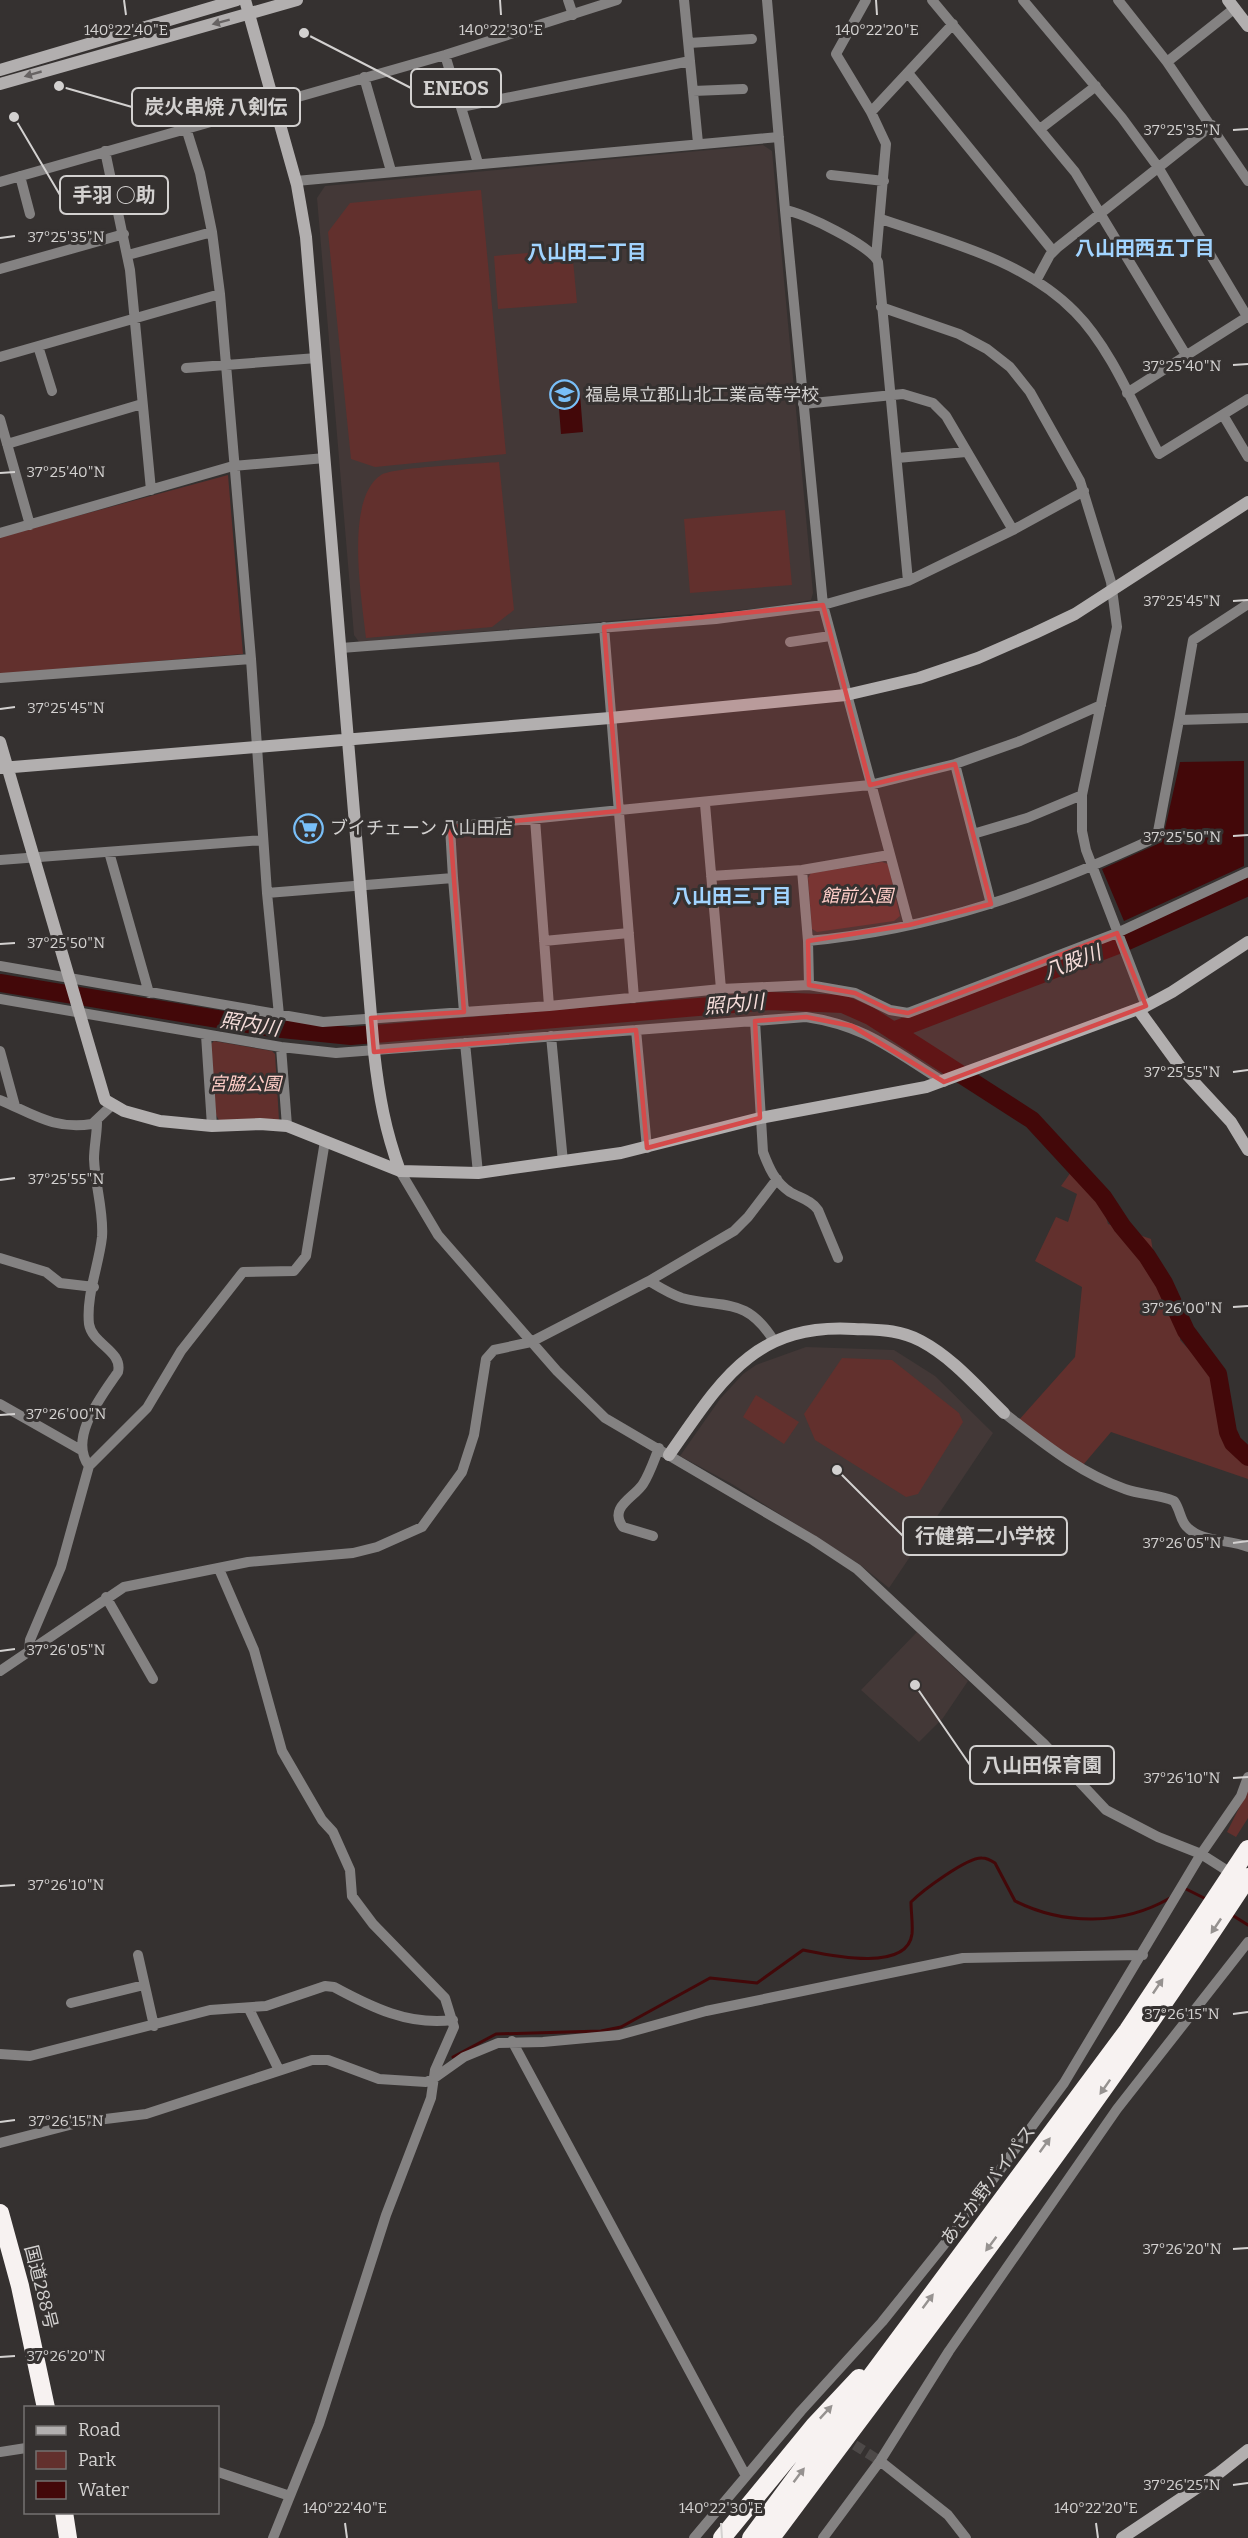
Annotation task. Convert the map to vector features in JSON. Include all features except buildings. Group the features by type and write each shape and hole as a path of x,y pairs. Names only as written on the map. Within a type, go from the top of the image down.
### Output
{"highway":[{"name":"あさか野バイパス","path":"751,2538 1128,2030 1248,1849"},
{"name":"あさか野バイパス","path":"771,2538 1071,2135 1248,1877"},
{"name":"国道288号","path":"0,2213 20,2286 46,2406"},
{"name":"国道288号","path":"0,2242 30,2355 39,2406"},
{"path":"722,2538 814,2426 912,2322"},
{"path":"787,2538 872,2402"},
{"path":"56,2514 60,2538"},
{"path":"64,2514 68,2538"}],"street":[{"path":"0,70 237,0"},
{"path":"245,0 296,181 306,237 374,1052 382,1115 400,1171 438,1235 531,1342 605,1418 857,1569 1044,1744 1106,1810 1158,1837 1201,1854 1248,1883"},
{"path":"0,84 297,0"},
{"path":"568,0 573,15"},
{"path":"0,182 446,55 617,0"},
{"path":"684,0 698,144"},
{"path":"767,0 823,605 909,926"},
{"path":"866,0 836,54 871,112 886,144 876,257 908,581"},
{"path":"932,0 1075,172 1186,355"},
{"path":"1023,0 1096,86 1158,167 1248,317 1127,393"},
{"path":"1118,0 1167,62 1248,181"},
{"path":"1167,62 1235,3 1248,26"},
{"path":"871,112 953,24"},
{"path":"688,44 752,39"},
{"path":"446,55 478,163"},
{"path":"461,107 690,61"},
{"path":"908,73 1053,251"},
{"path":"364,77 391,171"},
{"path":"1040,129 1096,86"},
{"path":"693,91 743,88"},
{"path":"1036,281 1053,251 1212,125"},
{"path":"186,128 200,173 212,232 220,294 251,659 267,893 279,1015"},
{"path":"296,181 779,137"},
{"path":"105,151 128,255 136,318 151,490"},
{"path":"831,175 884,181"},
{"path":"20,176 30,214"},
{"path":"785,210 843,235 876,257"},
{"path":"881,219 991,258 1036,281 1076,312 1097,340 1159,454 1248,399"},
{"path":"128,255 212,232"},
{"path":"0,269 124,234"},
{"path":"0,357 220,294"},
{"path":"881,308 897,311 958,334 987,349 1010,367 1030,392 1084,491 1112,590 1117,627 1082,795 1082,831 1142,1007 1181,1068 1231,1122 1248,1150"},
{"path":"38,346 52,392"},
{"path":"186,368 317,358"},
{"path":"803,404 903,394 933,403 946,416 1013,530"},
{"path":"7,444 142,404"},
{"path":"1222,415 1248,457"},
{"path":"0,419 30,525"},
{"path":"897,458 966,452"},
{"path":"0,533 233,466 325,458"},
{"path":"341,648 716,619 823,605 908,581 1013,530 1084,491"},
{"path":"3,768 610,718 846,695 919,678 978,658 1075,614 1248,502"},
{"path":"808,940 909,926 991,904 1093,867 1157,837 1193,640 1248,604"},
{"path":"604,627 634,998"},
{"path":"790,642 830,636"},
{"path":"0,678 251,659"},
{"path":"464,1012 450,827 705,804 870,785 955,764 1020,741 1101,705"},
{"path":"1179,720 1248,718"},
{"path":"0,742 3,768 33,857 105,1100 139,1117 212,1126 260,1124 287,1126 400,1171 478,1173 563,1162 647,1148 760,1118 944,1082 1142,1007 1172,992 1248,942"},
{"path":"955,764 991,904"},
{"path":"973,834 1027,818 1082,795"},
{"path":"705,804 721,989"},
{"path":"535,819 549,1006"},
{"path":"0,860 263,840"},
{"path":"109,852 149,993"},
{"path":"711,876 802,870 889,855"},
{"path":"802,870 809,984"},
{"path":"0,966 323,1022 549,1006 721,989 809,984 855,993 890,1010 908,1013 1117,933 1248,872"},
{"path":"267,893 453,878"},
{"path":"544,941 629,933"},
{"path":"0,999 206,1035 336,1053 374,1052 806,1017 852,1026 882,1041 944,1082"},
{"path":"754,1020 763,1152 777,1179 785,1188 817,1208 837,1258"},
{"path":"636,1030 647,1148"},
{"path":"206,1035 212,1126"},
{"path":"551,1036 563,1162"},
{"path":"465,1043 478,1173"},
{"path":"281,1047 287,1126"},
{"path":"0,1051 15,1106"},
{"path":"0,1100 55,1125 77,1126 97,1122"},
{"path":"81,1450 84,1432 120,1365 90,1331 89,1316 94,1287 94,1267 102,1235 94,1159 97,1122 112,1105"},
{"path":"29,1650 30,1640 60,1567 89,1466 147,1408 181,1351 243,1272 294,1271 306,1256 325,1141"},
{"path":"0,1671 106,1597 131,1585 248,1562 360,1551 422,1527 462,1472 474,1435 486,1359 494,1350 531,1342 649,1281 734,1231 748,1217 777,1179"},
{"path":"0,1258 46,1272 60,1283 94,1287"},
{"path":"649,1281 682,1298 740,1308 765,1326 774,1341"},
{"path":"653,1536 623,1527 619,1515 622,1503 642,1486 664,1452 740,1363 774,1341 795,1333 822,1328 902,1332 929,1346 958,1367 1004,1413 1055,1452 1125,1490 1174,1501 1183,1522 1195,1534 1234,1541 1248,1547"},
{"path":"0,1404 81,1450 89,1466"},
{"path":"219,1569 254,1650 282,1751 322,1820 333,1832 350,1870 352,1896 374,1924 445,1998 454,2027 433,2079 431,2098 386,2216 319,2424 273,2538"},
{"path":"106,1597 153,1679"},
{"path":"694,2538 801,2411 882,2322 955,2231 1064,2083 1143,1955 1201,1854 1237,1802 1248,1777"},
{"path":"823,2538 880,2461 949,2351 1117,2109 1248,1942"},
{"path":"138,1955 153,2026"},
{"path":"0,2144 81,2122 146,2114 318,2059 347,2066 379,2079 426,2082 464,2056 498,2043 543,2042 619,2035 706,2010 875,1977 933,1962 963,1958 1143,1955"},
{"path":"71,2003 144,1985"},
{"path":"0,2054 30,2056 210,2010 249,2009 275,2004 330,1986 387,2013 417,2019 453,2020"},
{"path":"249,2009 279,2070"},
{"path":"512,2041 746,2476"},
{"path":"0,2452 24,2448"},
{"path":"1122,2538 1219,2473 1248,2450"},
{"path":"880,2461 948,2515 966,2538"},
{"path":"219,2472 290,2496"}],"highlighted area":[{"path":"823,605 870,785 955,764 991,904 909,925 808,941 809,985 855,993 890,1010 908,1013 1117,933 1146,1006 944,1082 852,1026 806,1017 755,1021 760,1118 647,1148 636,1030 374,1052 371,1018 464,1012 450,827 619,811 604,627"}],"shaded area":[{"name":"福島県立郡山北工業高等学校","path":"763,145 772,151 813,593 811,600 765,608 359,642 354,635 317,198 325,186"},
{"path":"806,1347 894,1350 935,1376 993,1433 889,1588 859,1564 732,1484 680,1456 720,1399 743,1374 756,1365"},
{"path":"917,1632 968,1681 943,1718 919,1742 861,1690"}],"green space":[{"path":"481,190 506,454 375,467 351,459 328,232 350,203"},
{"path":"572,249 577,303 498,309 494,256"},
{"path":"499,462 514,610 492,627 366,638 358,551 362,505 370,487 381,475 389,472"},
{"path":"228,475 243,654 0,674 0,537"},
{"path":"785,510 792,585 690,593 684,519"},
{"name":"館前公園","path":"882,862 888,864 900,916 894,921 817,932 812,929 808,878 811,873"},
{"name":"宮脇公園","path":"214,1041 272,1051 275,1054 279,1120 219,1120 216,1115 210,1045"},
{"path":"1071,1172 1100,1197 1108,1224 1151,1239 1157,1277 1181,1330 1180,1340 1215,1377 1234,1438 1248,1452 1248,1479 1111,1432 1083,1465 1018,1421 1075,1357 1082,1287 1035,1261 1056,1217 1068,1222 1077,1194 1061,1186"},
{"path":"842,1358 892,1360 959,1413 963,1422 918,1494 906,1497 815,1440 804,1414"},
{"path":"756,1395 799,1422 784,1444 743,1417"},
{"path":"1248,1790 1248,1818 1236,1837 1227,1832"}],"water":[{"path":"580,394 583,432 561,434 558,396"},
{"path":"1244,761 1244,866 1124,921 1102,869 1162,842 1180,762"}],"waterway":[{"name":"八股川","path":"893,1031 1123,943 1248,887"},
{"name":"照内川","path":"0,983 272,1028 351,1036 770,1001 843,1004 870,1016 1032,1120 1103,1197 1122,1226 1147,1256 1164,1283 1186,1331 1218,1374 1228,1432 1233,1443 1248,1457"},
{"path":"453,2057 496,2034 601,2031 621,2027 710,1978 757,1983 803,1950 865,1958 882,1958 896,1954 907,1946 912,1934 911,1902 945,1876 975,1859 984,1858 995,1863 1015,1901 1053,1915 1072,1918 1113,1918 1152,1907 1170,1898"},
{"path":"1186,1889 1206,1899"},
{"path":"1232,1915 1248,1925"}],"tunnel":[{"path":"842,2437 880,2461"}],"place":[{"name":"ENEOS","path":"304,33"},
{"name":"炭火串焼 八剣伝","path":"59,86"},
{"name":"手羽 ○助","path":"14,117"},
{"name":"福島県立郡山北工業高等学校","path":"564,395"},
{"name":"ブイチェーン 八山田店","path":"309,828"},
{"name":"行健第二小学校","path":"837,1470"},
{"name":"八山田保育園","path":"915,1685"}],"district":[{"name":"八山田西五丁目","path":"1145,248"},
{"name":"八山田二丁目","path":"587,252"},
{"name":"八山田三丁目","path":"732,896"}]}
